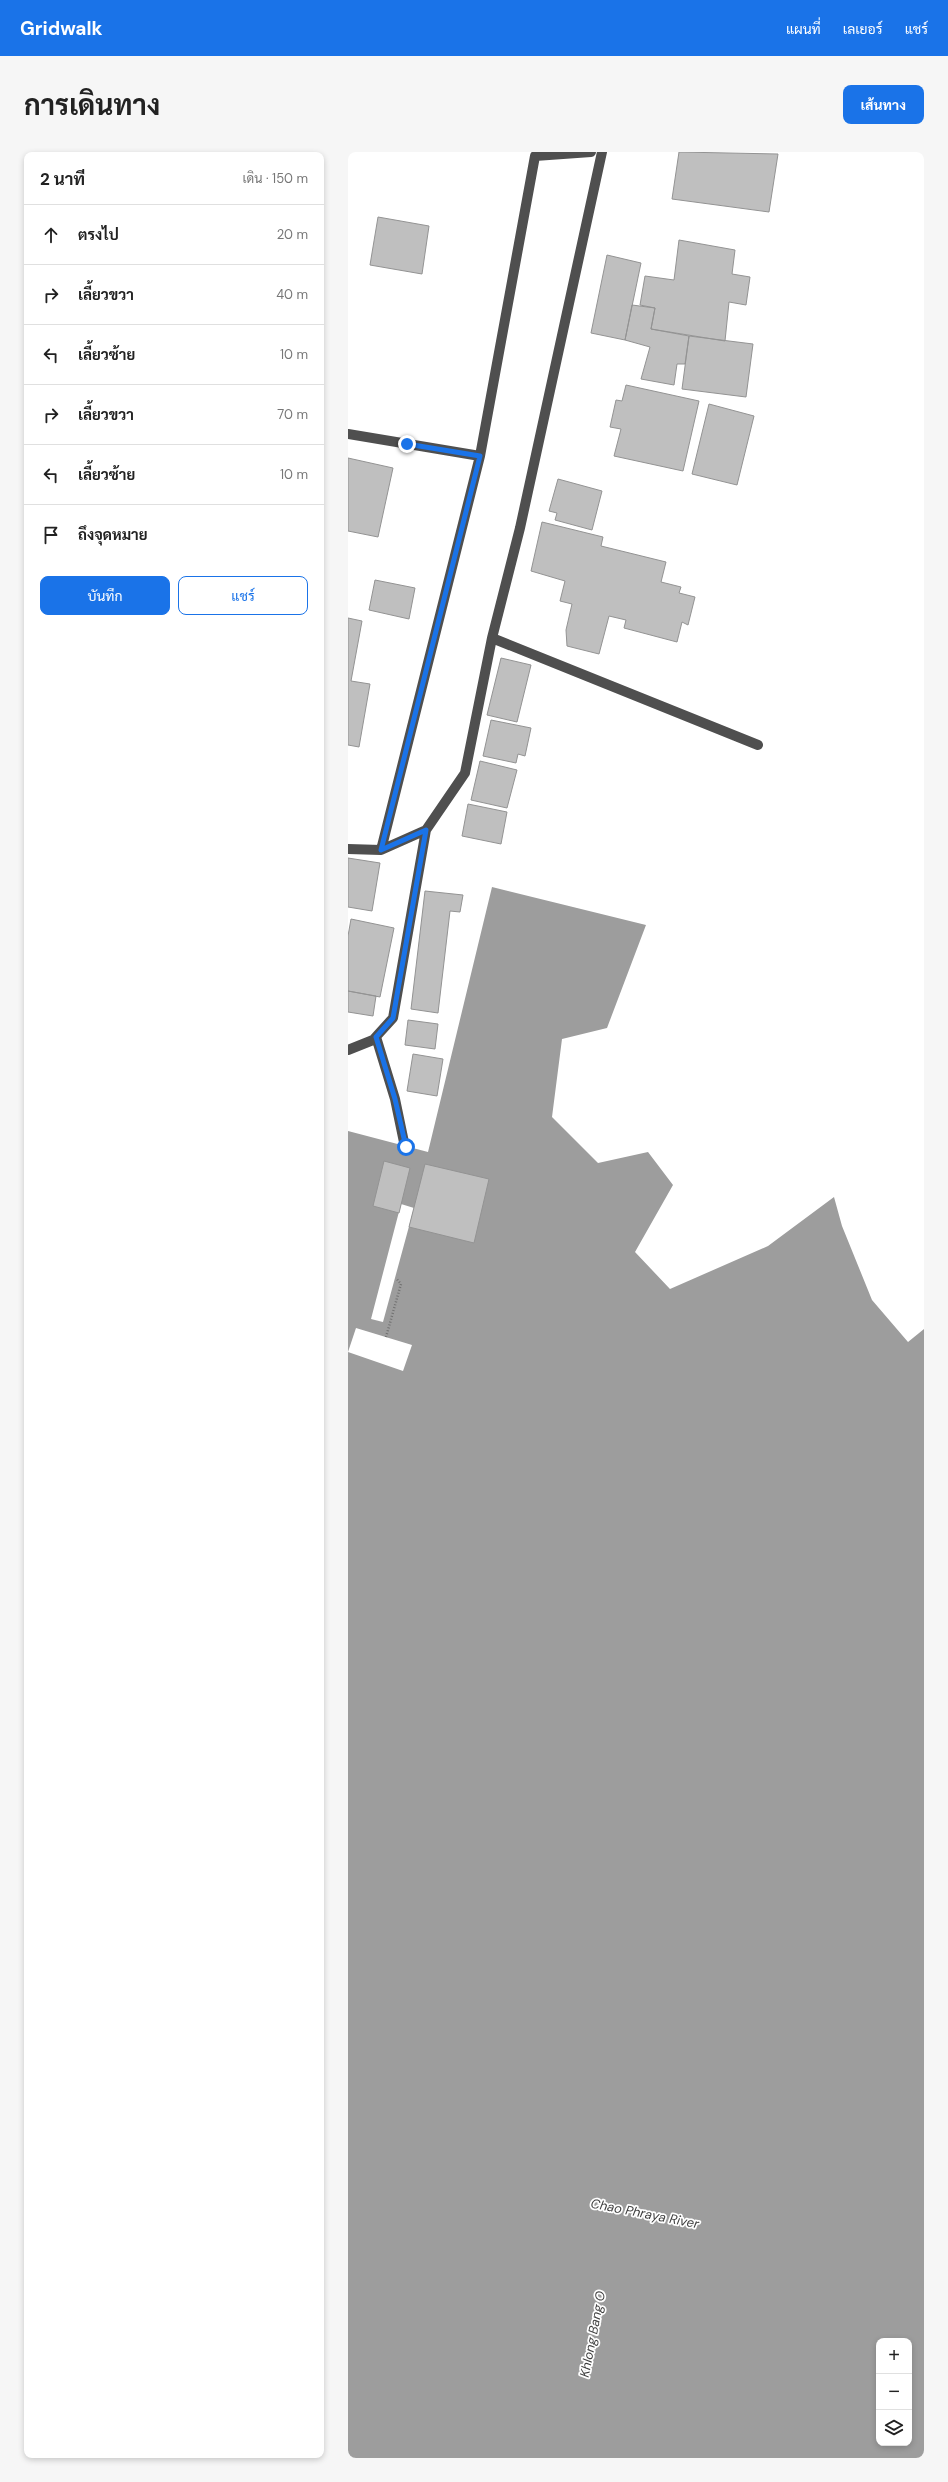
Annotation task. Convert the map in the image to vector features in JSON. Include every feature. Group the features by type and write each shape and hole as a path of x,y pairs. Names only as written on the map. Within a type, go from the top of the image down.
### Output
{"lane":[{"path":"381,850 480,456 535,156 591,152"},
{"path":"348,1050 352,1050 376,1037 393,1018 426,830 465,773 492,638 520,528 602,152"},
{"path":"348,434 480,456"},
{"path":"492,638 758,745"},
{"path":"348,849 381,850 426,830"},
{"path":"376,1037 395,1099 406,1147"}],"path":[{"path":"386,1337 401,1284 396,1278"}],"water":[{"path":"492,887 646,925 607,1028 562,1039 552,1117 598,1163 648,1152 673,1185 635,1252 670,1289 768,1246 834,1197 842,1226 872,1300 908,1342 924,1329 924,2458 348,2458 348,1131 428,1152"}],"pier":[{"path":"401,1204 414,1208 383,1322 371,1319"},
{"path":"356,1328 412,1345 403,1371 348,1352"}],"building":[{"path":"679,152 778,154 769,212 672,199"},
{"path":"378,217 429,226 422,274 370,265"},
{"path":"679,240 735,250 732,274 750,277 746,305 729,302 725,341 651,329 655,308 640,305 645,276 674,280"},
{"path":"607,255 641,263 625,340 591,333"},
{"path":"632,305 655,308 651,329 689,336 685,364 677,364 674,385 641,379 650,347 625,340"},
{"path":"689,336 753,344 746,397 682,389"},
{"path":"626,385 699,401 683,471 614,456 621,429 610,427 616,400 622,401"},
{"path":"709,404 754,416 737,485 692,474"},
{"path":"348,458 393,468 378,537 348,531"},
{"path":"558,479 602,491 592,530 555,520 557,513 549,511"},
{"path":"542,522 603,537 601,546 666,562 661,582 681,587 679,593 695,597 688,625 682,622 677,642 624,628 626,620 609,616 599,654 567,646 566,630 572,604 560,601 565,581 531,571"},
{"path":"375,580 415,588 409,619 369,610"},
{"path":"348,618 362,621 351,681 370,684 359,747 348,745"},
{"path":"501,658 531,665 517,722 487,715"},
{"path":"491,720 531,728 525,756 518,754 516,763 483,756"},
{"path":"480,761 517,770 507,808 471,800"},
{"path":"468,804 507,812 501,844 462,836"},
{"path":"348,858 380,863 372,911 348,907"},
{"path":"425,891 463,895 460,912 450,911 438,1013 411,1009"},
{"path":"351,919 394,928 380,997 348,991 348,936"},
{"path":"348,991 376,996 373,1016 348,1012"},
{"path":"408,1020 438,1024 435,1049 405,1045"},
{"path":"413,1054 443,1059 437,1096 407,1091"},
{"path":"384,1161 410,1168 399,1213 373,1206"},
{"path":"425,1164 489,1179 474,1243 409,1227"}],"route":[{"path":"406,1147 395,1099 376,1037 393,1018 426,830 381,850 480,456 407,444"}],"water label":[{"name":"Chao Phraya River","path":"645,2213"},
{"name":"Khlong Bang O","path":"592,2334"}]}
